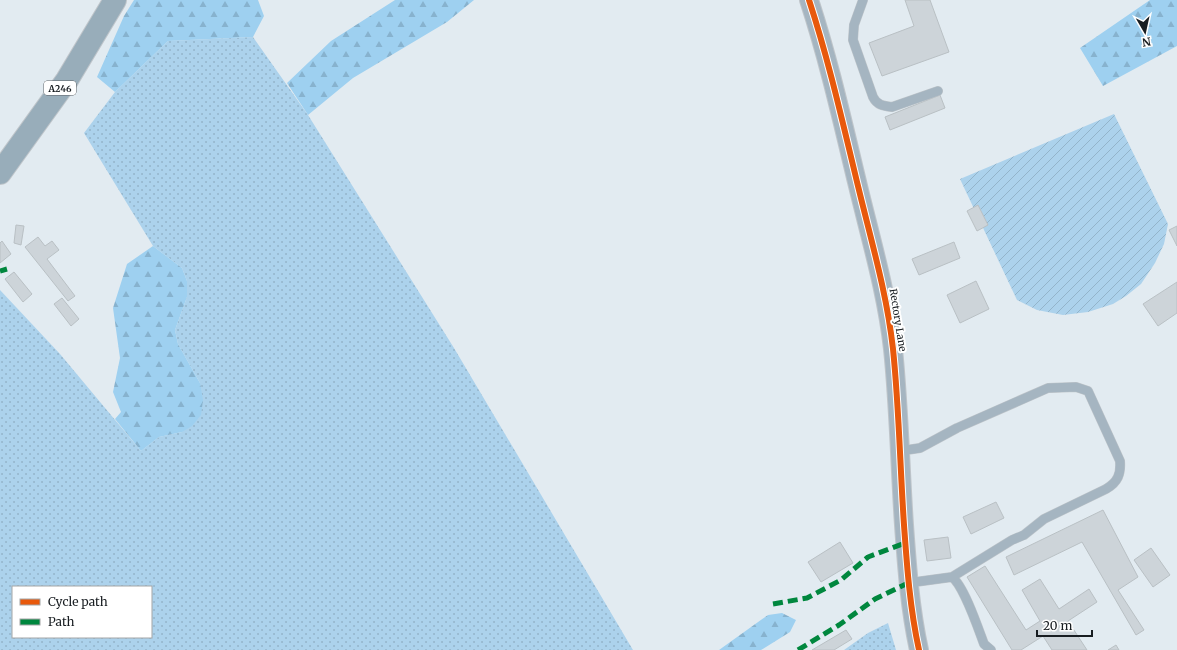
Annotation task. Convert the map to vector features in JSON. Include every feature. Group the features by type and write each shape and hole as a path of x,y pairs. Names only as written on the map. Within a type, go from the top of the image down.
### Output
{"main road":[{"name":"A246","path":"0,173 66,80 115,0"}],"street":[{"name":"Rectory Lane","path":"809,0 818,26 883,289 893,349 908,583 919,650"}],"lane":[{"path":"863,0 854,24 853,40 876,102 884,106 892,107 938,91"},
{"path":"900,451 920,448 957,428 1048,388 1076,387 1088,391 1120,461 1121,470 1118,480 1114,484 1044,519 1024,534 952,577 908,583"},
{"path":"952,577 955,579 963,592 984,644 991,650"}],"shaded area":[{"path":"253,37 308,115 454,348 633,650 0,650 0,290 60,354 141,451 159,437 182,432 200,383 178,344 175,330 187,297 187,281 182,268 153,246 84,133 115,92 168,41"},
{"path":"1114,114 1168,224 1164,244 1155,263 1141,284 1113,304 1088,312 1063,315 1037,310 1017,300 960,179"},
{"path":"888,623 896,650 844,650 868,633"}],"green space":[{"path":"134,0 258,0 264,16 253,37 168,41 115,92 97,77 124,16"},
{"path":"395,0 474,0 447,22 353,78 308,115 287,83 331,41"},
{"path":"1150,0 1177,0 1177,46 1103,86 1080,48"},
{"path":"153,246 182,268 187,281 187,297 175,330 178,344 200,383 203,400 201,415 192,426 182,432 159,437 141,451 115,419 121,412 113,392 120,358 113,308 127,264"},
{"path":"782,613 796,620 790,632 761,650 719,650 768,615"}],"building":[{"path":"905,0 930,0 949,52 882,76 869,43 914,26"},
{"path":"940,95 945,108 890,130 885,117"},
{"path":"978,205 988,225 977,231 967,211"},
{"path":"16,225 24,226 21,245 14,243"},
{"path":"1177,226 1177,246 1169,230"},
{"path":"38,237 45,246 52,241 59,250 47,259 75,296 68,301 25,247"},
{"path":"2,241 11,254 0,263 0,243"},
{"path":"954,242 960,258 919,275 912,259"},
{"path":"14,272 32,294 23,302 5,279"},
{"path":"976,281 989,309 960,323 947,295"},
{"path":"1177,282 1177,313 1158,326 1143,304"},
{"path":"62,298 79,319 71,326 54,304"},
{"path":"996,502 1004,518 971,534 963,517"},
{"path":"1103,510 1138,577 1118,590 1144,630 1136,635 1082,542 1014,575 1006,557"},
{"path":"948,537 951,558 927,561 924,540"},
{"path":"840,542 853,563 821,582 808,562"},
{"path":"1151,548 1170,575 1153,587 1134,560"},
{"path":"985,566 1026,630 1040,621 1022,590 1040,579 1059,609 1089,589 1097,602 1068,621 1087,650 1052,650 1043,636 1021,650 1012,650 967,577"},
{"path":"846,630 852,639 834,650 812,650"},
{"path":"1116,645 1119,650 1108,650"}],"marked path":[{"path":"0,271 7,269"},
{"path":"773,604 807,598 841,580 868,557 905,543"},
{"path":"798,650 839,625 875,599 908,583"}],"cycle path":[{"path":"809,0 823,46 841,116 887,308 897,393 908,572 913,619 919,650"}]}
